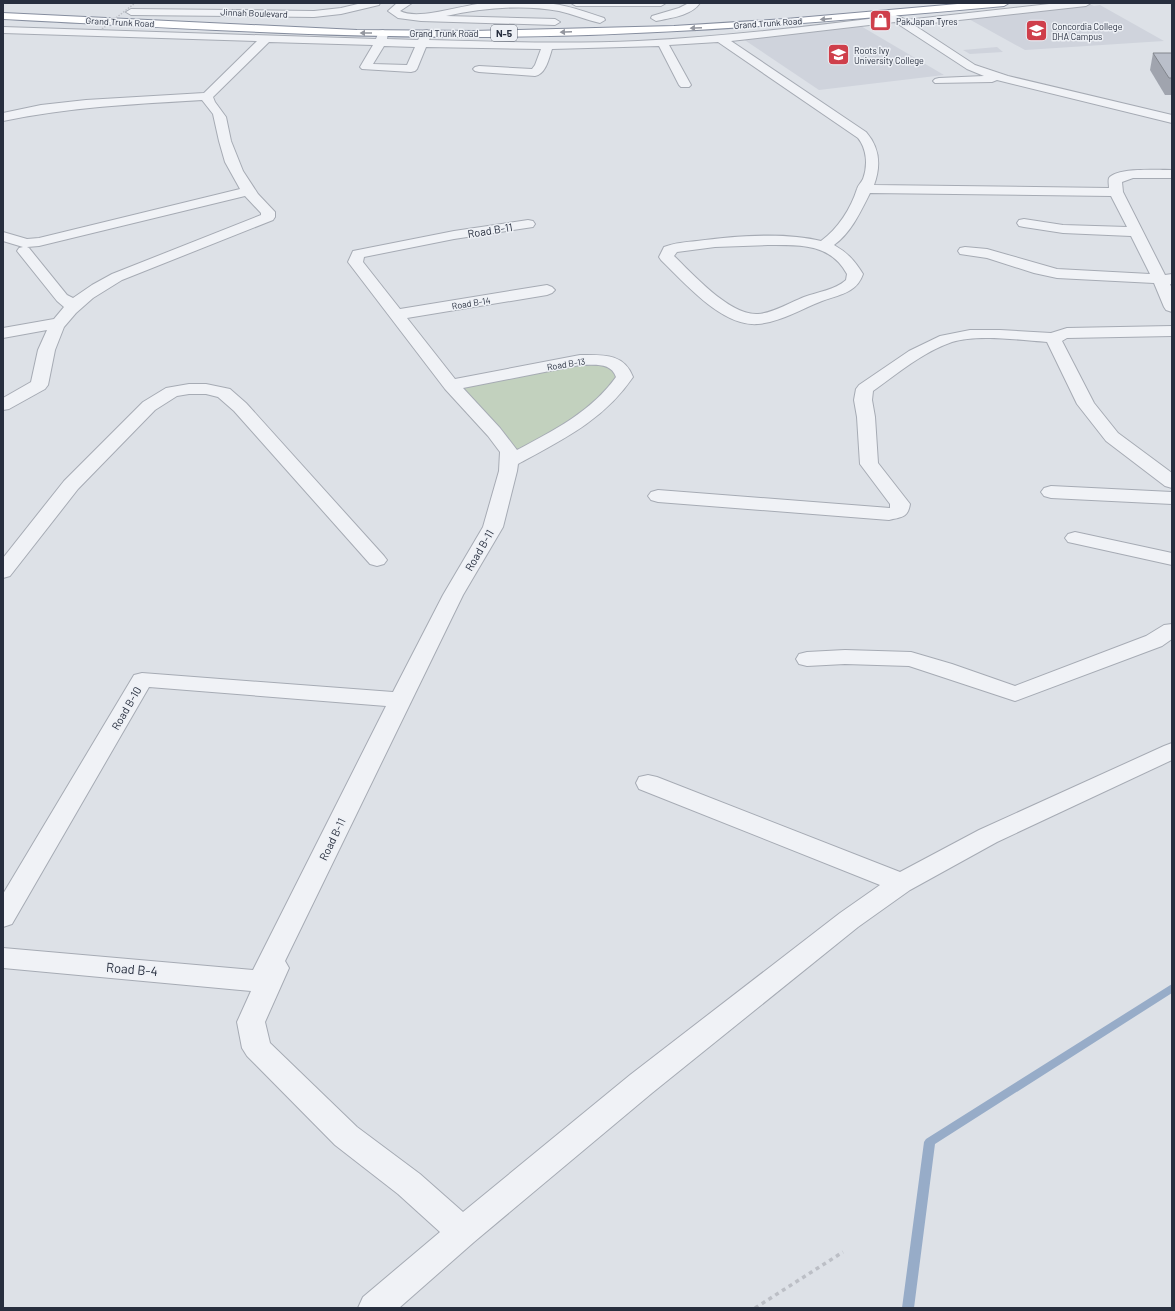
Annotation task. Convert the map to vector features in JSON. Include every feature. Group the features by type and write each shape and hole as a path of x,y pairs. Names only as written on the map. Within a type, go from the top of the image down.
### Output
{"highway":[{"path":"864,5 910,3"},
{"path":"895,17 972,3"},
{"name":"Grand Trunk Road","path":"425,39 544,33 674,29 895,17 1004,3"},
{"name":"Grand Trunk Road","path":"3,6 133,8 339,21"},
{"name":"Grand Trunk Road","path":"3,16 381,38"},
{"path":"652,18 695,16"},
{"name":"Grand Trunk Road","path":"393,22 555,22 604,20"}],"street":[{"path":"267,3 360,7"},
{"name":"Jinnah Boulevard","path":"133,8 307,14 341,11 375,3"},
{"path":"407,3 401,5 393,11 402,16 421,18 555,22"},
{"path":"576,3 661,3"},
{"path":"652,18 685,10 693,6 695,3"},
{"path":"3,30 267,38 425,39 548,45 662,42 720,38 806,30 895,17 1086,3"},
{"path":"421,18 459,9 521,4 552,7 604,20"},
{"path":"895,17 971,68 1004,79 1172,119"},
{"path":"3,117 54,107 207,96 267,38"},
{"path":"381,38 366,68 411,69 425,39"},
{"path":"720,38 862,135 868,141 871,148 872,170 853,212 838,235 825,245 799,241 709,244 674,248 669,250 666,257 715,301 733,314 745,319 757,319 776,314 841,289 852,282 855,274 851,264 836,250 825,245"},
{"path":"662,42 685,85"},
{"path":"479,69 535,73 541,64 548,45"},
{"path":"939,81 1004,79"},
{"path":"3,405 38,386 45,354 51,337 59,323 73,306 95,288 117,277 268,217 268,212 254,200 239,178 233,165 219,114 208,101 207,96"},
{"path":"1147,113 1144,116 1172,125"},
{"path":"1172,174 1131,174 1115,180 1116,192 1136,232 1166,279 1172,307"},
{"path":"864,190 1116,192"},
{"path":"3,236 26,243 39,242 248,192"},
{"path":"1024,223 1063,229 1136,232"},
{"name":"Road B-11","path":"262,981 453,595 493,527 508,471 509,452 494,432 451,385 357,267 355,262 358,254 454,235 528,224"},
{"path":"24,250 62,298 73,306"},
{"path":"965,251 990,254 1031,268 1065,275 1108,275 1166,279"},
{"name":"Road B-14","path":"395,315 547,290"},
{"path":"3,333 59,323"},
{"path":"658,496 889,514 899,511 900,504 869,464 866,417 863,400 865,389 932,345 947,338 968,335 1012,335 1056,338 1058,335 1067,333 1172,331"},
{"path":"1056,338 1054,340 1086,404 1112,437 1172,482"},
{"name":"Road B-13","path":"451,385 580,360 597,360 611,363 620,368 625,377 618,389 593,411 564,431 509,461"},
{"path":"3,572 71,485 149,406 172,392 189,389 206,389 224,393 240,408 377,560"},
{"path":"1051,492 1172,498"},
{"path":"1075,538 1172,559"},
{"path":"807,658 845,657 911,659 1015,694 1154,641 1172,630"},
{"name":"Road B-10","path":"3,917 142,680 400,700"},
{"path":"375,1308 463,1232 641,1084 843,925 901,883 988,836 1172,751"},
{"path":"648,783 901,883"},
{"path":"357,787 251,1022 257,1048 346,1136 409,1184 463,1232"},
{"name":"Road B-4","path":"3,958 262,981"}],"path":[{"path":"102,29 133,8"},
{"path":"755,1308 844,1252"}],"shaded area":[{"path":"1089,4 1094,6 1100,5 1164,41 1025,50 967,18"},
{"name":"Roots Ivy University College","path":"854,22 944,75 819,90 737,35"},
{"path":"997,47 1003,52 970,54 963,50"}],"green space":[{"path":"599,362 618,369 622,376 591,410 511,459 456,386"}],"building":[{"path":"1153,53 1172,53 1172,78 1169,78"}],"waterway":[{"path":"908,1308 930,1142 1172,988"}],"place":[{"name":"PakJapan Tyres","path":"881,21"},
{"name":"Concordia College DHA Campus","path":"1036,31"},
{"name":"Roots Ivy University College","path":"838,55"}]}
